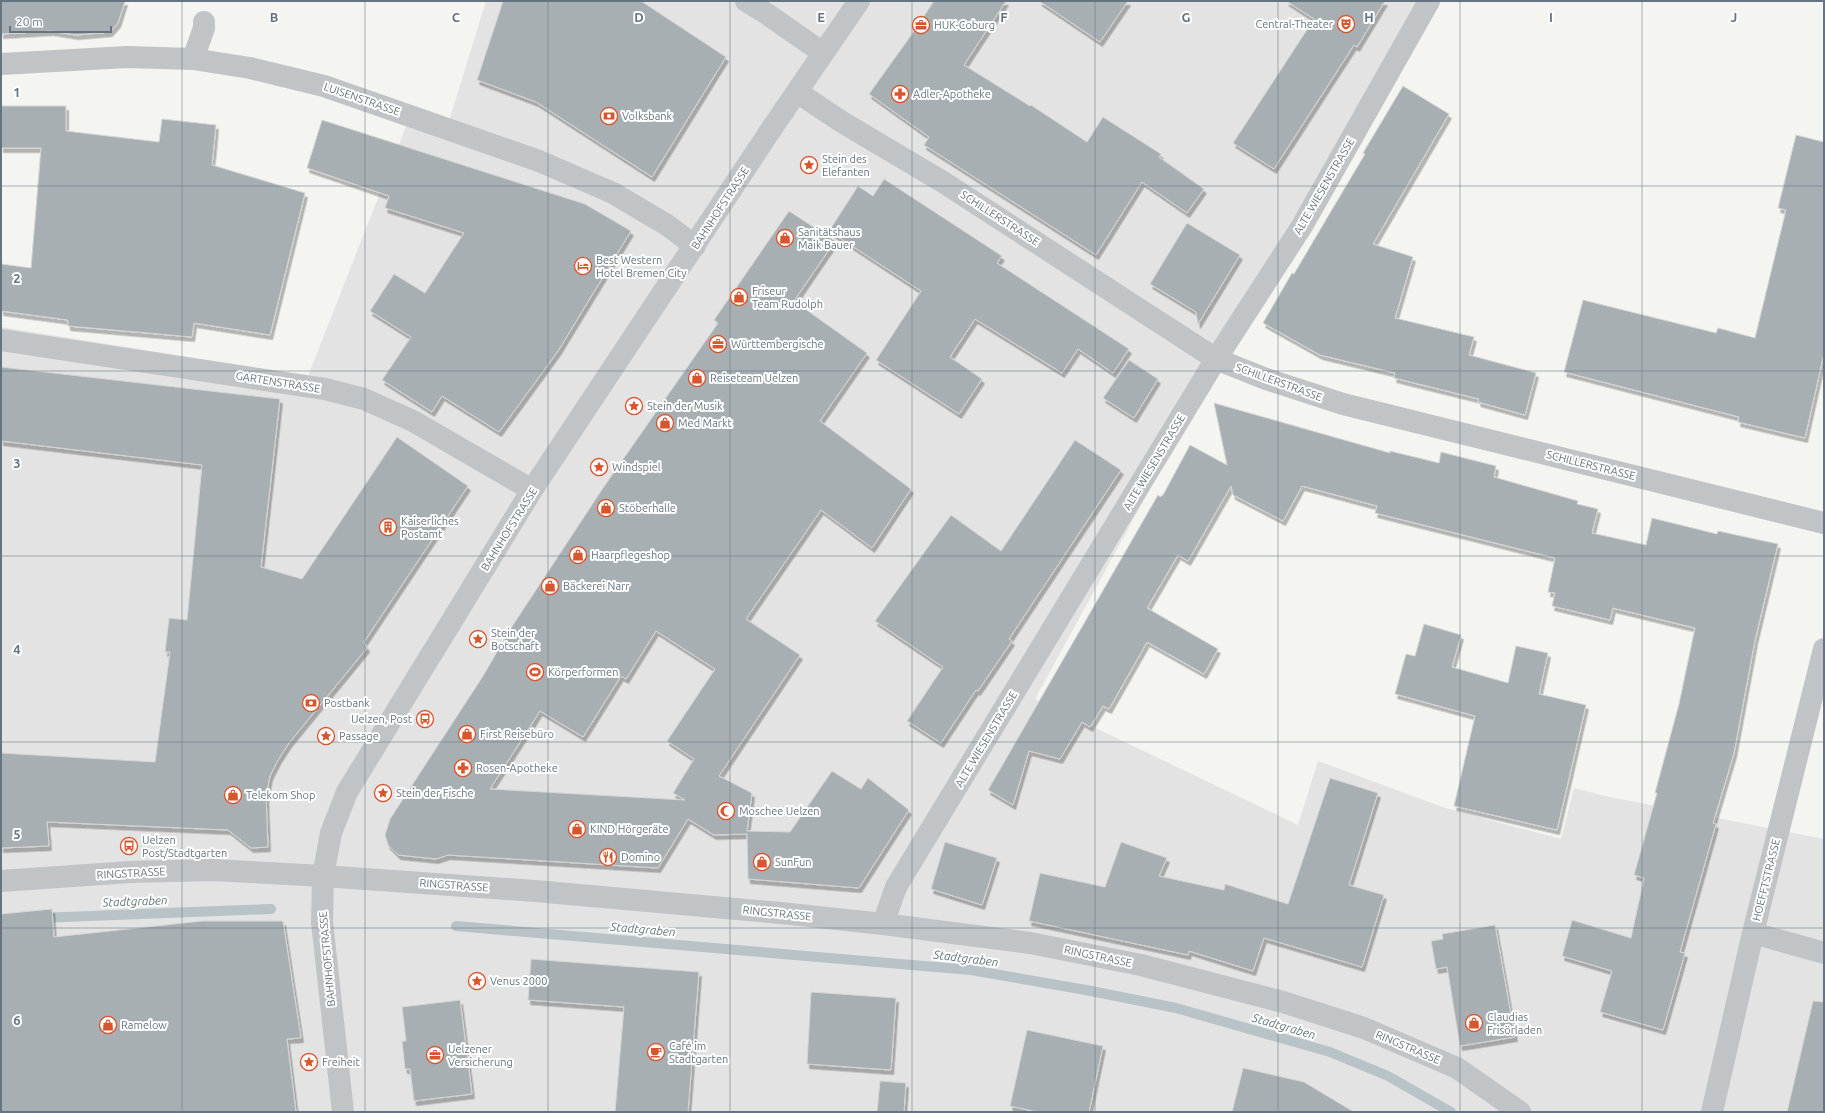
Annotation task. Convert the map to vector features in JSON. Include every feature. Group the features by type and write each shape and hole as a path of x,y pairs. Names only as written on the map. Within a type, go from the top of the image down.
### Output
{"street":[{"path":"746,1 771,8 823,53"},
{"name":"BAHNHOFSTRASSE","path":"343,1112 322,922 323,876 330,833 347,792 532,490 858,1"},
{"name":"ALTE WIESENSTRASSE","path":"883,924 896,887 1216,359 1302,226 1429,1"},
{"path":"193,59 204,28 204,22"},
{"name":"LUISENSTRASSE","path":"1,64 127,57 193,59 250,68 331,88 539,161 613,193 667,225 695,246"},
{"name":"SCHILLERSTRASSE","path":"797,92 842,122 943,182 1216,359 1266,379 1343,404 1824,523"},
{"name":"GARTENSTRASSE","path":"1,340 325,389 364,399 414,421 532,490"},
{"name":"HOEFFTSTRASSE","path":"1712,1112 1753,933 1824,649"},
{"name":"RINGSTRASSE","path":"1,881 130,872 213,870 323,876 535,891 883,924 1030,943 1141,965 1283,1002 1364,1028 1457,1068 1520,1112"},
{"path":"1753,933 1824,954"}],"shaded area":[{"path":"486,1 1417,1 1035,699 1298,825 1318,761 1445,808 1561,839 1574,788 1605,796 1824,839 1824,1112 1,1112 1,327 308,376 413,109 449,121"}],"building":[{"path":"1,1 125,1 118,23 110,32 76,35 51,31 1,34"},
{"path":"503,1 641,1 726,57 652,177 536,102 477,80"},
{"path":"934,1 1006,1 964,65 1030,106 1031,105 1087,142 1103,117 1161,154 1159,157 1204,189 1187,213 1142,182 1096,255 924,145 929,137 869,94"},
{"path":"1039,1 1128,1 1100,42"},
{"path":"1286,1 1385,1 1357,47 1354,45 1274,169 1233,143 1314,19"},
{"path":"1403,86 1449,114 1373,244 1413,257 1395,318 1474,337 1469,355 1536,373 1525,415 1478,402 1479,399 1394,378 1395,373 1320,355 1263,323 1292,273 1294,274 1365,154 1363,153"},
{"path":"1,106 66,106 66,131 159,142 162,119 216,125 212,165 305,193 270,335 194,323 192,337 68,326 68,320 1,311 1,264 31,268 41,148 1,148"},
{"path":"322,120 585,204 631,231 558,351 499,432 442,396 432,412 382,380 411,337 370,311 394,274 425,293 464,233 385,208 389,196 307,168"},
{"path":"1796,135 1824,142 1824,353 1805,438 1738,422 1739,417 1564,372 1583,300 1716,333 1718,328 1755,338 1786,210 1778,208"},
{"path":"884,179 1002,256 997,263 1129,349 1113,373 1078,349 1062,373 975,319 950,357 982,379 959,414 876,360 921,291 829,231 858,186 873,196"},
{"path":"789,211 835,241 794,301 867,353 820,421 911,489 872,548 821,510 746,619 800,655 719,776 752,793 747,831 790,832 832,771 861,789 868,778 909,810 859,888 748,879 747,834 714,835 688,819 658,868 448,855 436,859 398,855 388,845 385,835 390,819 483,676 509,631 603,488 718,323 714,320","holes":["656,631 715,669 667,741 694,759 673,793 685,800 490,789 540,711 583,737 621,676 626,679"]},
{"path":"1187,223 1240,255 1198,324 1196,312 1150,284"},
{"path":"1129,360 1158,379 1134,418 1103,398"},
{"path":"1,367 280,399 261,567 302,579 397,437 468,486 364,642 367,648 289,743 278,760 270,776 266,795 268,847 251,848 228,830 47,822 49,846 1,848 1,753 155,762 170,652 165,652 169,618 187,620 202,465 1,441"},
{"path":"1214,403 1390,453 1390,451 1439,463 1441,452 1496,466 1494,477 1578,501 1577,504 1598,509 1592,533 1646,545 1652,518 1717,534 1718,531 1778,544 1755,640 1734,753 1713,823 1716,824 1680,952 1685,953 1663,1030 1600,1012 1612,971 1562,956 1572,920 1631,938 1644,878 1634,875 1657,793 1655,793 1679,704 1695,628 1613,608 1610,620 1552,606 1555,593 1548,592 1555,558 1375,513 1377,506 1302,486 1283,521 1233,495 1231,486 1188,561 1178,555 1147,608 1218,649 1204,674 1147,642 1109,709 1103,706 1090,727 1082,722 1060,759 1029,751 1013,805 988,790 1158,495 1160,497 1163,495 1190,445 1227,465"},
{"path":"1075,440 1121,470 1009,639 1012,641 978,691 976,690 941,743 907,721 943,667 875,621 951,515 1001,551"},
{"path":"1424,624 1461,635 1452,667 1508,683 1516,646 1548,653 1539,694 1586,705 1557,830 1454,806 1475,716 1395,694 1406,654 1415,656"},
{"path":"1330,778 1378,793 1349,885 1384,895 1362,967 1264,938 1253,971 1189,951 1188,955 1029,921 1040,873 1105,887 1121,842 1167,858 1159,876 1224,890 1225,884 1288,904"},
{"path":"945,842 997,858 982,905 931,889"},
{"name":"Ramelow","path":"52,909 54,937 202,921 283,921 301,1038 287,1039 296,1112 1,1112 1,914"},
{"path":"1495,925 1515,1037 1460,1046 1447,967 1436,969 1431,941 1443,939 1442,934"},
{"name":"Café im Stadtgarten","path":"531,959 699,972 688,1112 615,1112 624,1007 528,1000"},
{"path":"811,992 896,998 891,1070 807,1064"},
{"name":"Uelzener Versicherung","path":"460,1000 472,1094 414,1101 410,1069 405,1069 402,1041 406,1041 402,1007"},
{"path":"1813,1001 1824,1002 1824,1112 1787,1112"},
{"path":"1027,1030 1103,1046 1089,1112 1037,1112 1010,1106"},
{"path":"1243,1068 1304,1082 1354,1112 1232,1112"},
{"path":"880,1081 906,1083 904,1112 877,1112"}],"waterway":[{"name":"Stadtgraben","path":"39,918 271,909"},
{"name":"Stadtgraben","path":"456,926 971,970 1086,990 1176,1008 1330,1052 1388,1076 1451,1112"}],"place":[{"name":"Central-Theater","path":"1346,24"},
{"name":"HUK-Coburg","path":"921,25"},
{"name":"Adler-Apotheke","path":"900,94"},
{"name":"Volksbank","path":"609,116"},
{"name":"Stein des Elefanten","path":"809,165"},
{"name":"Sanitätshaus Maik Bauer","path":"785,238"},
{"name":"Best Western Hotel Bremen City","path":"583,266"},
{"name":"Friseur Team Rudolph","path":"739,297"},
{"name":"Württembergische","path":"718,344"},
{"name":"Reiseteam Uelzen","path":"697,378"},
{"name":"Stein der Musik","path":"634,406"},
{"name":"Med Markt","path":"665,423"},
{"name":"Windspiel","path":"599,467"},
{"name":"Stöberhalle","path":"606,508"},
{"name":"Kaiserliches Postamt","path":"388,527"},
{"name":"Haarpflegeshop","path":"578,555"},
{"name":"Bäckerei Narr","path":"550,586"},
{"name":"Stein der Botschaft","path":"478,639"},
{"name":"Körperformen","path":"535,672"},
{"name":"Postbank","path":"311,703"},
{"name":"Uelzen, Post","path":"425,719"},
{"name":"First Reisebüro","path":"467,734"},
{"name":"Passage","path":"326,736"},
{"name":"Rosen-Apotheke","path":"463,768"},
{"name":"Stein der Fische","path":"383,793"},
{"name":"Telekom Shop","path":"233,795"},
{"name":"Moschee Uelzen","path":"726,811"},
{"name":"KIND Hörgeräte","path":"577,829"},
{"name":"Uelzen Post/Stadtgarten","path":"129,846"},
{"name":"Domino","path":"608,857"},
{"name":"SunFun","path":"762,862"},
{"name":"Venus 2000","path":"477,981"},
{"name":"Claudias Frisörladen","path":"1474,1023"},
{"name":"Ramelow","path":"108,1025"},
{"name":"Café im Stadtgarten","path":"656,1052"},
{"name":"Uelzener Versicherung","path":"435,1055"},
{"name":"Freiheit","path":"309,1062"}]}
